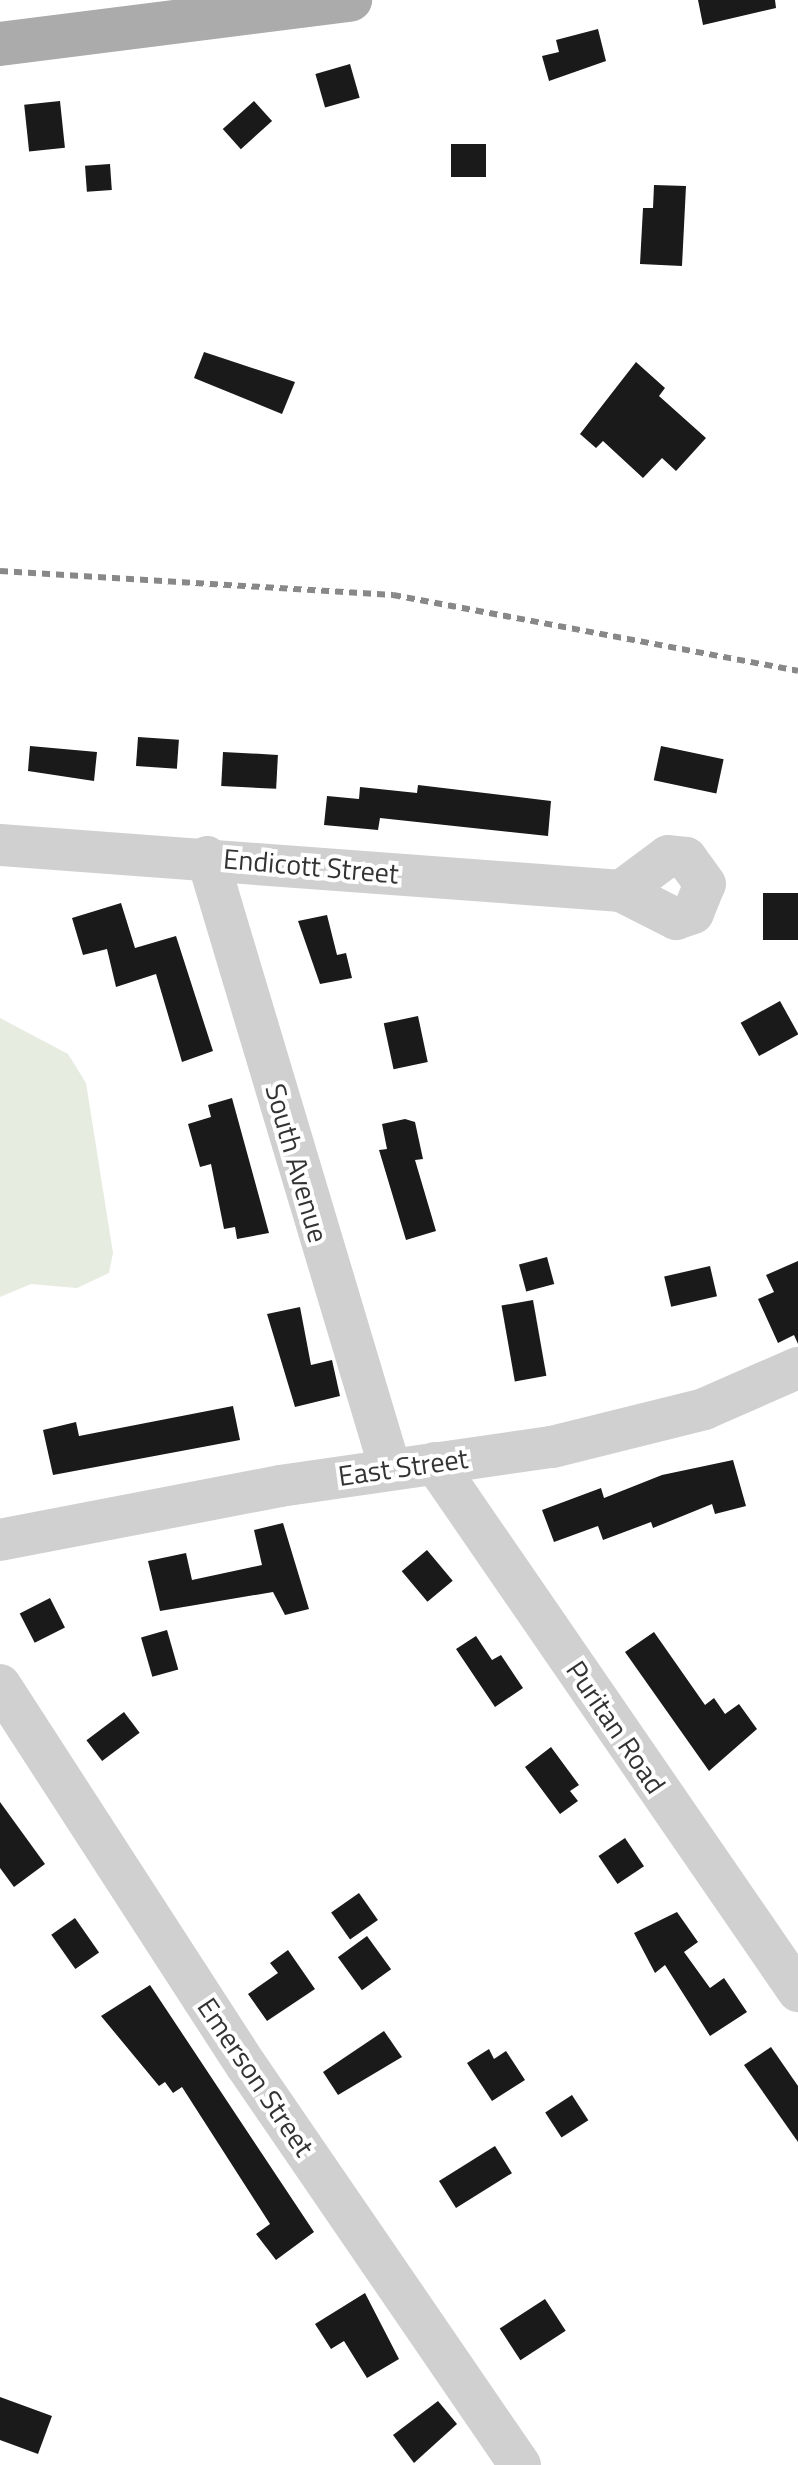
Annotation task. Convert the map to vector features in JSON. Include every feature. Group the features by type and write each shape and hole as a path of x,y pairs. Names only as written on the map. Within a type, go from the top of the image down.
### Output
{"main road":[{"path":"0,44 350,0"}],"street":[{"name":"Endicott Street","path":"0,845 207,857 621,891"},
{"name":"South Avenue","path":"207,857 390,1468"},
{"name":"East Street","path":"0,1540 390,1468 634,1429 704,1409 798,1368"},
{"name":"Puritan Road","path":"435,1463 798,1991"},
{"name":"Emerson Street","path":"0,1685 246,2065 520,2465"}],"shaded area":[{"path":"0,1018 68,1054 86,1083 113,1253 109,1273 77,1288 31,1284 0,1297"}],"building":[{"path":"698,0 775,0 776,8 703,25"},
{"path":"598,29 606,61 549,81 542,56 559,52 556,40"},
{"path":"350,64 360,98 325,108 315,74"},
{"path":"60,101 65,148 29,152 24,105"},
{"path":"254,101 272,121 241,149 223,129"},
{"path":"451,144 486,144 486,177 451,177"},
{"path":"110,164 112,190 87,192 85,166"},
{"path":"654,185 686,186 682,266 640,264 643,208 653,208"},
{"path":"204,352 295,382 282,414 194,378"},
{"path":"636,362 665,388 659,396 706,438 676,471 662,458 643,478 603,441 596,448 580,434"},
{"path":"138,737 179,740 177,769 136,766"},
{"path":"30,746 97,752 94,781 28,771"},
{"path":"661,746 724,759 716,794 654,780"},
{"path":"223,752 278,755 276,789 221,786"},
{"path":"418,785 551,801 548,836 380,818 378,830 324,825 327,796 359,799 360,787 417,793"},
{"path":"763,893 798,893 798,940 763,940"},
{"path":"121,903 135,948 176,936 213,1051 182,1062 156,974 116,987 107,949 83,955 72,918"},
{"path":"327,915 337,955 346,953 352,978 320,984 298,921"},
{"path":"780,1001 798,1034 759,1056 741,1023"},
{"path":"418,1016 428,1062 394,1069 384,1023"},
{"path":"232,1098 269,1233 237,1239 235,1227 224,1229 211,1164 200,1167 188,1124 211,1117 208,1105"},
{"path":"405,1119 415,1122 423,1159 415,1160 436,1231 406,1240 379,1150 387,1149 382,1124"},
{"path":"547,1257 554,1284 526,1292 519,1265"},
{"path":"798,1261 798,1344 794,1335 778,1343 758,1299 774,1292 766,1275"},
{"path":"710,1266 717,1296 671,1307 664,1277"},
{"path":"533,1300 546,1376 515,1381 501,1306"},
{"path":"300,1307 311,1365 332,1360 340,1396 295,1407 267,1314"},
{"path":"233,1406 240,1440 53,1475 43,1430 76,1422 79,1436"},
{"path":"733,1460 746,1506 715,1514 712,1504 653,1528 651,1522 603,1540 598,1526 554,1542 542,1510 601,1488 604,1498 662,1475"},
{"path":"283,1523 309,1609 285,1615 273,1592 160,1611 148,1561 186,1553 192,1580 262,1565 254,1530"},
{"path":"427,1550 453,1581 427,1602 402,1571"},
{"path":"50,1598 65,1627 35,1643 20,1613"},
{"path":"167,1630 178,1669 152,1677 141,1637"},
{"path":"654,1632 705,1705 714,1698 725,1714 739,1704 757,1729 709,1771 625,1652"},
{"path":"476,1636 492,1660 501,1655 523,1688 495,1707 456,1649"},
{"path":"124,1712 140,1733 102,1761 86,1740"},
{"path":"551,1747 579,1785 570,1791 578,1801 560,1814 525,1767"},
{"path":"0,1802 45,1864 14,1887 0,1868"},
{"path":"625,1838 644,1866 617,1884 598,1856"},
{"path":"359,1893 378,1920 350,1940 331,1913"},
{"path":"677,1912 698,1942 684,1952 710,1988 724,1978 747,2012 710,2036 665,1965 655,1973 634,1933"},
{"path":"75,1918 99,1952 75,1969 51,1935"},
{"path":"367,1936 391,1969 362,1990 338,1957"},
{"path":"288,1950 315,1989 267,2021 248,1994 278,1973 270,1963"},
{"path":"150,1985 314,2232 276,2260 256,2234 270,2224 182,2087 173,2093 165,2082 159,2086 101,2016"},
{"path":"384,2031 402,2057 338,2095 323,2072"},
{"path":"771,2047 798,2086 798,2142 744,2065"},
{"path":"489,2049 494,2059 506,2051 525,2080 492,2101 467,2063"},
{"path":"572,2095 588,2120 562,2138 545,2112"},
{"path":"495,2146 512,2173 456,2208 439,2181"},
{"path":"365,2293 399,2359 367,2378 344,2341 331,2349 315,2324"},
{"path":"545,2299 566,2331 520,2360 500,2328"},
{"path":"0,2397 52,2416 38,2454 0,2440"},
{"path":"438,2401 457,2424 414,2463 393,2435"}],"railway":[{"path":"0,571 393,595 798,671"}]}
